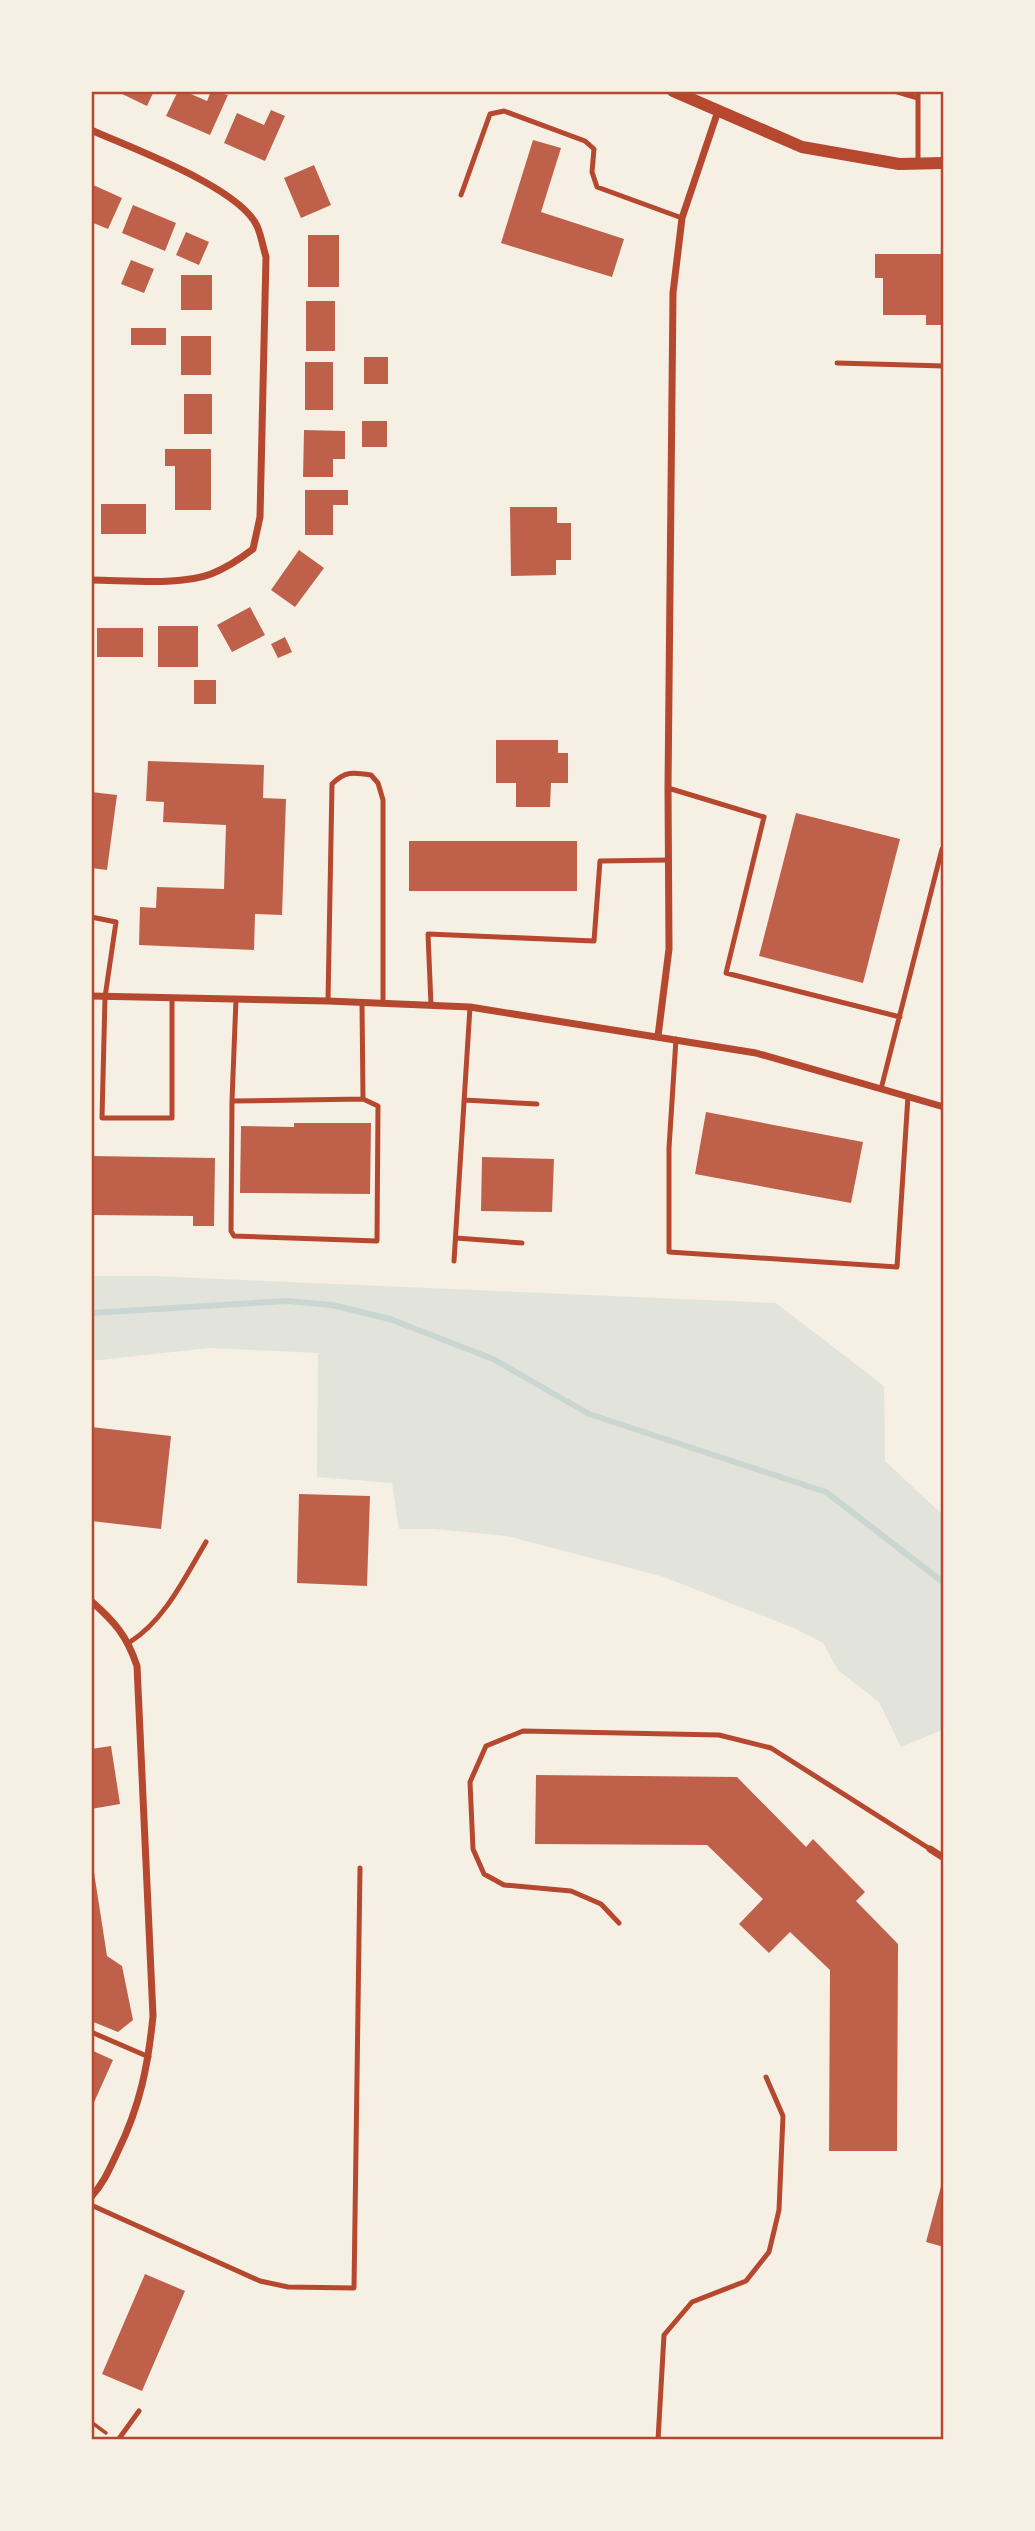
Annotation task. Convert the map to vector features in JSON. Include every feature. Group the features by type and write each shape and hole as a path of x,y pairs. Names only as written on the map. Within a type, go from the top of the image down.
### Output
{"street":[{"path":"673,91 802,147 898,164 944,163"},
{"path":"658,1036 670,949 668,788 673,293 682,218 718,111"},
{"path":"91,130 187,173 240,204 257,225 266,257 260,516 253,549 235,562 208,575 166,581 91,580"},
{"path":"91,996 470,1007 756,1053 944,1107"},
{"path":"91,1601 130,1642 137,1666 153,2016 149,2057 141,2096 103,2185 91,2197"},
{"path":"930,1849 944,1858"}],"lane":[{"path":"894,91 918,94 918,163"},
{"path":"461,195 490,114 503,111 585,141 594,149 592,172 597,187 682,218"},
{"path":"837,363 944,366"},
{"path":"328,1001 332,784 341,775 356,772 371,775 379,783 383,800 383,1003"},
{"path":"668,788 764,817 726,973 900,1017"},
{"path":"881,1088 942,849"},
{"path":"431,1004 428,934 594,941 600,861 670,860"},
{"path":"91,917 116,922 105,997 102,1118 172,1118 172,998"},
{"path":"232,1101 363,1099 378,1106 377,1241 233,1236 232,1101 236,999"},
{"path":"362,1002 363,1099"},
{"path":"454,1261 470,1007"},
{"path":"676,1039 669,1148 669,1252 897,1267 908,1096"},
{"path":"464,1100 537,1104"},
{"path":"456,1238 522,1242"},
{"path":"944,1294 944,1314"},
{"path":"130,1642 144,1634 173,1598 206,1542"},
{"path":"619,1923 601,1904 571,1891 504,1885 484,1874 473,1849 470,1782 486,1746 523,1731 719,1735 771,1748 930,1849"},
{"path":"91,2206 260,2281 288,2287 354,2288 360,1868"},
{"path":"91,2032 149,2057"},
{"path":"658,2440 664,2335 692,2302 746,2281 769,2252 779,2210 783,2116 766,2077"},
{"path":"116,2440 139,2411"}],"path":[{"path":"91,2422 116,2440"}],"shaded area":[{"path":"91,1276 153,1276 776,1303 884,1386 885,1461 944,1516 942,1730 901,1747 879,1702 838,1670 823,1643 796,1629 664,1577 507,1536 434,1529 399,1529 392,1483 317,1477 318,1353 209,1348 91,1361"}],"building":[{"path":"116,91 154,91 147,106"},
{"path":"178,91 207,101 211,91 228,95 210,135 166,116"},
{"path":"271,110 285,116 265,161 224,143 237,113 264,125"},
{"path":"533,140 561,148 541,212 624,239 612,277 501,243"},
{"path":"314,165 331,205 301,218 284,178"},
{"path":"91,184 122,198 108,229 91,222"},
{"path":"133,205 176,223 165,251 122,233"},
{"path":"186,232 209,242 199,265 176,255"},
{"path":"308,235 339,235 339,287 308,287"},
{"path":"875,254 944,254 944,325 926,325 926,315 883,315 883,278 875,278"},
{"path":"131,260 154,269 144,293 121,284"},
{"path":"181,275 212,275 212,310 181,310"},
{"path":"306,301 335,301 335,351 306,351"},
{"path":"131,328 166,328 166,345 131,345"},
{"path":"181,336 211,336 211,375 181,375"},
{"path":"364,357 388,357 388,384 364,384"},
{"path":"305,362 333,362 333,410 305,410"},
{"path":"184,394 212,394 212,434 184,434"},
{"path":"362,421 387,421 387,447 362,447"},
{"path":"304,430 345,431 345,459 333,459 333,477 303,477"},
{"path":"165,449 211,449 211,510 175,510 175,466 165,466"},
{"path":"305,490 348,490 348,505 333,505 333,535 305,535"},
{"path":"101,504 146,504 146,534 101,534"},
{"path":"510,507 557,507 557,523 571,523 571,560 556,560 556,575 511,576"},
{"path":"299,550 324,568 295,607 271,590"},
{"path":"250,607 265,635 232,652 217,625"},
{"path":"158,626 198,626 198,667 158,667"},
{"path":"97,628 143,628 143,657 97,657"},
{"path":"285,637 292,652 278,658 271,644"},
{"path":"194,680 216,680 216,704 194,704"},
{"path":"496,740 558,740 558,753 568,753 568,783 551,783 550,807 516,807 516,783 496,783"},
{"path":"148,761 264,765 263,798 286,799 282,915 255,914 254,950 139,945 140,907 156,908 157,887 224,889 226,825 163,822 164,802 146,801"},
{"path":"91,792 117,795 107,870 91,868"},
{"path":"796,813 900,839 863,983 759,956"},
{"path":"409,841 577,841 577,891 409,891"},
{"path":"706,1112 863,1142 851,1203 695,1174"},
{"path":"294,1123 371,1123 370,1194 240,1193 241,1126 294,1127"},
{"path":"91,1156 215,1158 214,1226 193,1226 193,1216 91,1215"},
{"path":"482,1157 554,1159 552,1212 481,1211"},
{"path":"91,1427 171,1436 161,1529 91,1521"},
{"path":"299,1494 370,1496 367,1586 297,1583"},
{"path":"111,1746 120,1804 91,1809 91,1749"},
{"path":"536,1775 737,1777 806,1847 813,1839 865,1892 856,1901 898,1944 897,2151 829,2151 830,1970 790,1932 769,1953 739,1924 763,1899 707,1845 535,1844"},
{"path":"91,1864 107,1956 122,1966 133,2020 118,2032 91,2021"},
{"path":"91,2050 113,2060 91,2109"},
{"path":"944,2179 944,2247 926,2242"},
{"path":"145,2274 185,2291 142,2391 102,2374"}],"waterway":[{"path":"91,1313 288,1301 332,1305 390,1319 493,1359 589,1414 826,1492 944,1583"}]}
